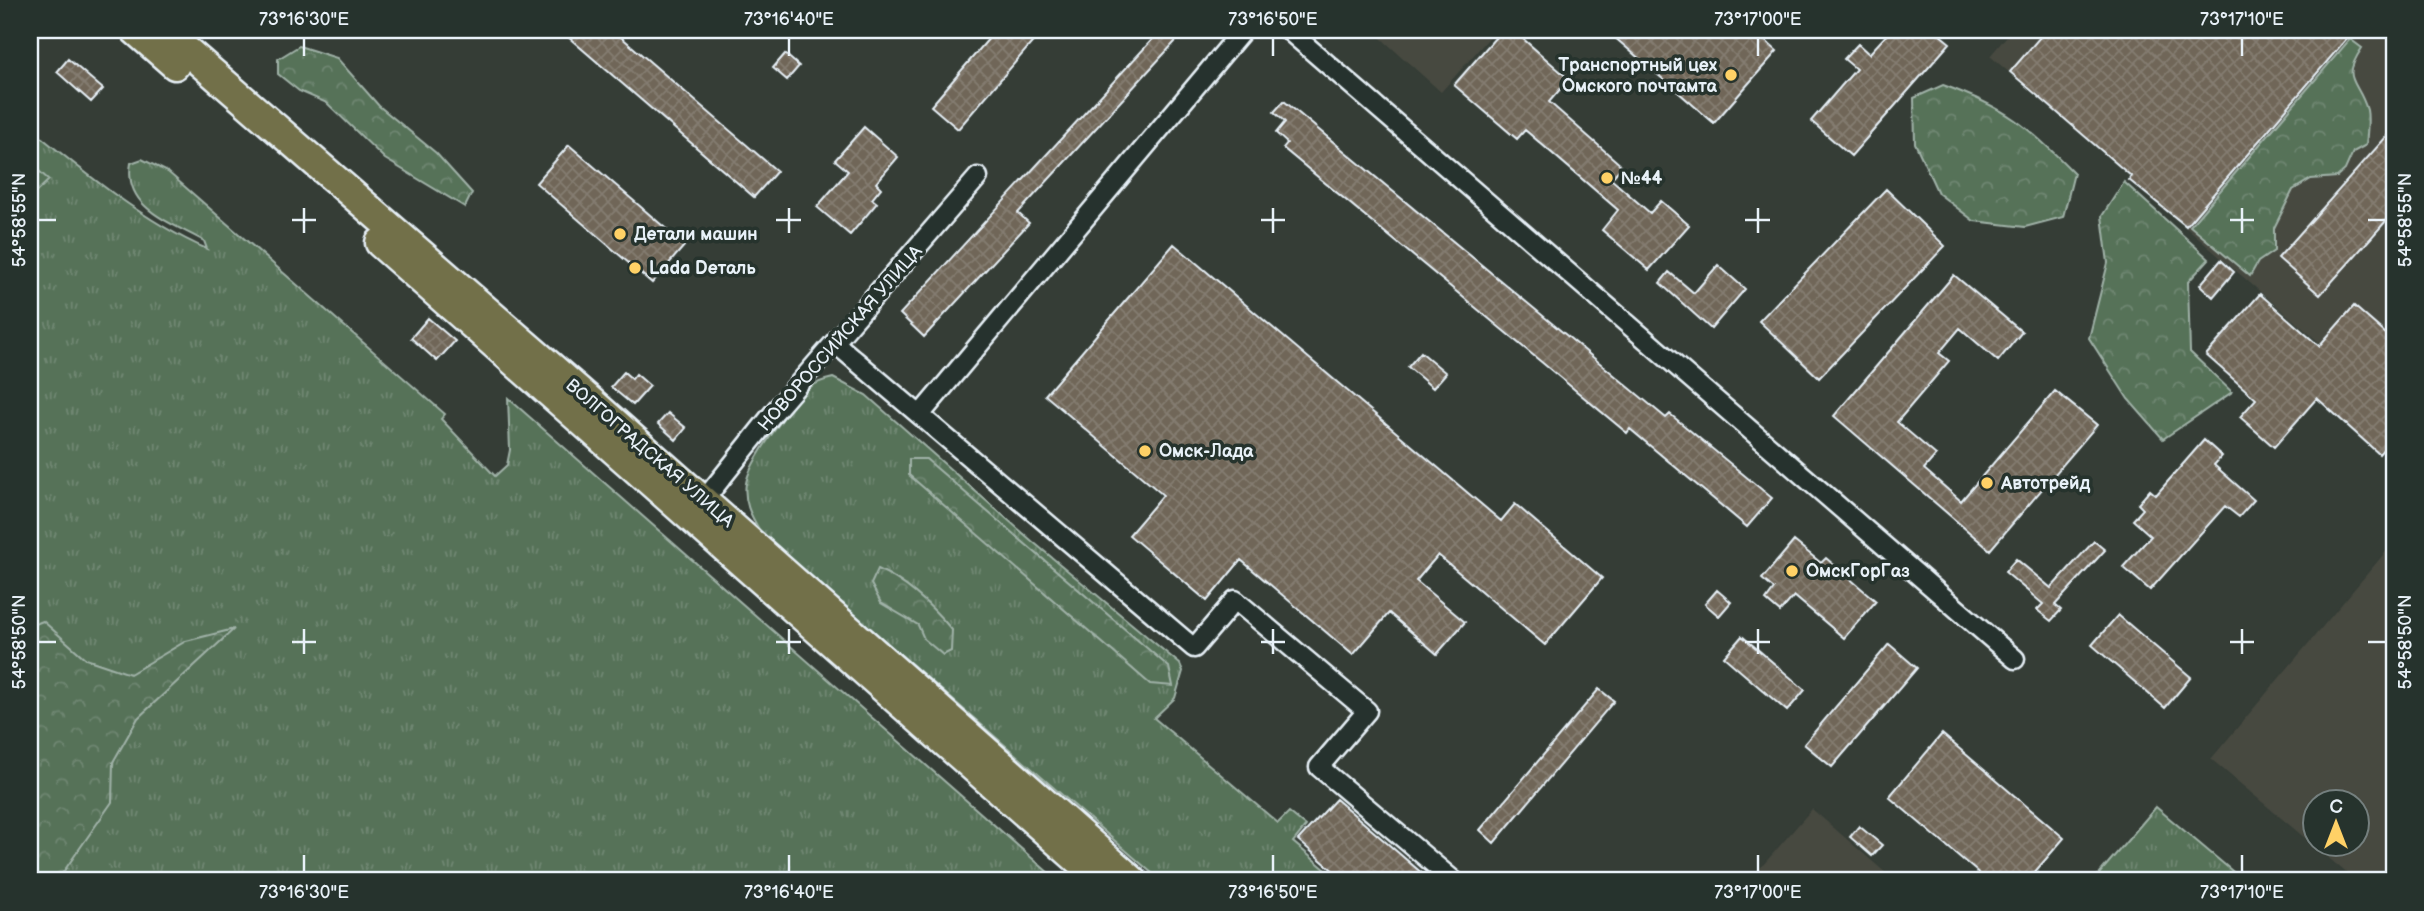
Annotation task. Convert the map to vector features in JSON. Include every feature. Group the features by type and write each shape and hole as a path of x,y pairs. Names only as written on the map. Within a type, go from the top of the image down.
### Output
{"main road":[{"name":"ВОЛГОГРАДСКАЯ УЛИЦА","path":"135,30 652,481 1102,881"},
{"name":"ВОЛГОГРАДСКАЯ УЛИЦА","path":"163,30 704,500 1133,881"}],"street":[{"path":"920,415 1243,30"},
{"path":"1288,30 2015,659"},
{"name":"НОВОРОССИЙСКАЯ УЛИЦА","path":"704,500 775,411 836,344 978,177"},
{"path":"836,344 1194,648 1235,600 1367,712 1320,767 1454,881"}],"shaded area":[{"path":"1372,30 1496,30 1441,92"},
{"path":"2012,30 2144,30 2066,121 1990,56"},
{"path":"2354,30 2394,30 2394,407 2185,227"},
{"path":"2394,542 2394,881 2356,881 2329,858 2372,858 2372,788 2302,788 2302,836 2211,759"},
{"path":"1812,809 1895,881 1749,881"}],"green space":[{"path":"2350,39 2362,48 2352,67 2352,74 2367,110 2366,145 2353,152 2345,170 2337,177 2311,179 2293,190 2274,228 2274,251 2258,262 2250,276 2190,226"},
{"path":"299,46 337,58 379,106 436,153 472,193 465,207 385,159 327,103 299,91 278,74 278,59"},
{"path":"1943,85 1984,102 2015,120 2074,173 2063,217 2025,227 1974,221 1938,193 1915,143 1914,98"},
{"path":"30,128 92,178 138,210 207,249 204,241 152,212 134,192 130,178 131,163 142,159 168,172 445,414 441,419 495,476 507,465 510,450 508,398 1058,881 30,881"},
{"path":"30,163 49,180 30,198"},
{"path":"2124,182 2209,259 2188,282 2190,352 2232,392 2163,439 2128,399 2089,338 2108,263 2102,216"},
{"path":"833,378 866,395 1032,541 1180,664 1183,671 1175,698 1154,718 1278,823 1289,812 1306,826 1293,842 1339,881 1161,881 761,533 747,503 745,490 749,473 773,433 802,395 814,384"},
{"path":"909,459 926,459 1169,667 1173,686 1150,684 909,475"},
{"path":"878,569 909,588 944,621 952,630 951,651 943,655 924,639 918,625 881,603 871,584"},
{"path":"43,621 86,659 130,674 186,641 234,629 138,718 113,762 112,802 57,881 30,881 30,626"},
{"path":"2156,807 2244,881 2093,881"}],"building":[{"path":"560,30 613,30 777,171 754,197"},
{"path":"996,30 1043,30 958,129 931,106"},
{"path":"1161,30 1186,30 1018,213 1029,223 924,337 900,314"},
{"path":"1502,30 1513,30 1569,79 1549,102 1622,166 1611,179 1650,213 1661,201 1689,225 1649,270 1602,230 1618,210 1525,130 1517,139 1454,85"},
{"path":"1606,30 1753,30 1777,51 1714,123"},
{"path":"1891,30 1934,30 1950,43 1851,156 1811,121 1856,69 1844,59 1858,44 1869,54"},
{"path":"2046,30 2354,30 2186,226 2129,180 2131,176 2010,72"},
{"path":"785,54 799,66 787,80 773,68"},
{"path":"68,59 103,89 91,102 57,72"},
{"path":"1284,101 1666,418 1670,414 1772,498 1747,527 1630,429 1627,433 1283,148 1287,143 1276,133 1285,122 1274,112"},
{"path":"864,127 898,157 876,183 881,188 872,199 877,203 850,235 817,207 848,171 835,160"},
{"path":"2394,128 2394,212 2320,295 2278,258"},
{"path":"569,145 685,245 652,283 536,183"},
{"path":"1886,189 1945,246 1819,378 1759,321"},
{"path":"1174,244 1501,521 1515,504 1602,578 1545,645 1438,555 1416,581 1465,622 1437,654 1389,613 1353,655 1241,560 1207,601 1129,535 1163,495 1045,395"},
{"path":"2221,260 2234,272 2213,297 2200,285"},
{"path":"1718,265 1745,289 1711,329 1660,283 1669,272 1694,293"},
{"path":"1954,275 2022,332 1998,361 1960,328 1939,353 1949,361 1897,422 1936,455 1924,469 1961,501 2055,391 2097,425 1990,550 1834,416"},
{"path":"2260,294 2319,346 2354,306 2394,341 2394,437 2379,454 2317,398 2274,447 2240,417 2256,399 2206,355"},
{"path":"428,318 455,341 437,361 411,338"},
{"path":"1421,352 1446,373 1433,388 1408,367"},
{"path":"624,372 632,379 636,374 650,386 633,405 611,387"},
{"path":"668,413 686,428 676,440 658,424"},
{"path":"2204,440 2222,456 2214,465 2254,500 2239,517 2225,506 2150,590 2123,567 2151,536 2133,520 2143,509 2138,504 2150,490 2156,495"},
{"path":"1794,541 1821,563 1826,558 1876,601 1844,638 1794,596 1780,612 1766,600 1774,589 1762,579"},
{"path":"2094,541 2105,550 2055,605 2061,610 2051,621 2037,610 2043,604 2005,572 2016,559 2051,588"},
{"path":"1717,590 1731,602 1719,616 1705,604"},
{"path":"2118,615 2191,677 2165,708 2092,645"},
{"path":"1742,636 1805,690 1787,711 1724,657"},
{"path":"1889,644 1917,668 1832,767 1804,744"},
{"path":"1599,689 1614,701 1494,843 1480,830"},
{"path":"1942,734 2064,838 2027,881 1988,881 1889,797"},
{"path":"1336,799 1431,881 1345,881 1298,840"},
{"path":"1859,826 1882,845 1872,856 1850,837"}],"place":[{"name":"Транспортный цех Омского почтамта","path":"1731,75"},
{"name":"№44","path":"1607,178"},
{"name":"Детали машин","path":"620,234"},
{"name":"Lada Dеталь","path":"635,268"},
{"name":"Омск-Лада","path":"1145,451"},
{"name":"Автотрейд","path":"1987,483"},
{"name":"ОмскГорГаз","path":"1792,571"}]}
